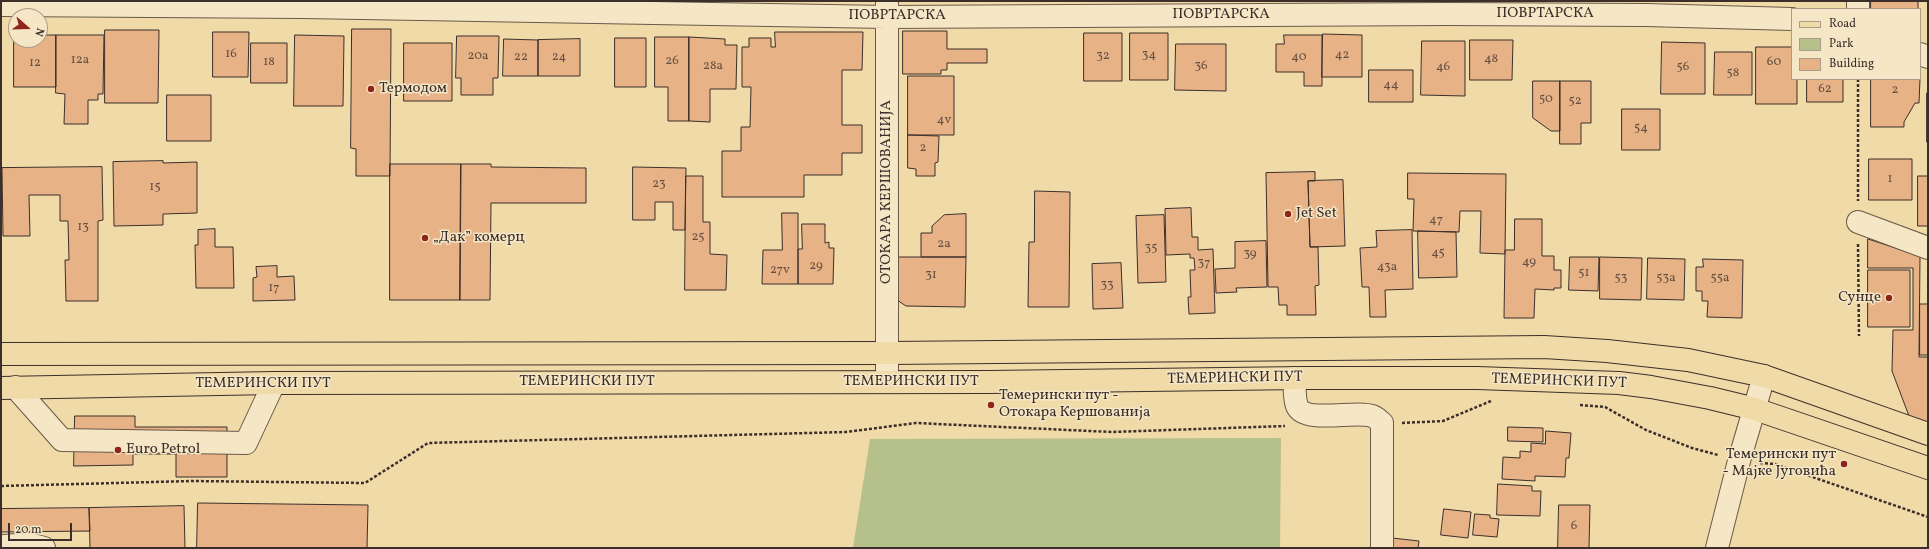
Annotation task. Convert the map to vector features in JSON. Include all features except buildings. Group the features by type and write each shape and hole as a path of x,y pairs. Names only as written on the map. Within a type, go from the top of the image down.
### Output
{"main road":[{"name":"ТЕМЕРИНСКИ ПУТ","path":"1,354 888,353 1544,347 1607,351 1688,360 1764,376 1928,434"},
{"name":"ТЕМЕРИНСКИ ПУТ","path":"8,388 274,383 1154,381 1294,378 1477,378 1619,383 1688,393 1755,409 1928,468"}],"street":[{"name":"ПОВРТАРСКА","path":"1,5 303,4 887,9 1446,7 1646,8 1791,19"},
{"name":"ОТОКАРА КЕРШОВАНИЈА","path":"887,9 887,382"},
{"path":"1858,222 1928,248"},
{"path":"1717,548 1739,461 1764,376"},
{"path":"1294,378 1297,406 1304,413 1314,415 1365,414 1374,416 1382,423 1382,548"},
{"path":"8,388 62,440 246,443 274,383"},
{"path":"1,548 4,546 29,544 44,548"}],"path":[{"path":"1382,423 1443,421 1497,399"},
{"path":"1574,405 1605,407 1646,430 1692,448 1739,461 1775,464 1928,517"},
{"path":"1,486 192,481 365,483 428,443 846,432 916,423 1112,432 1286,426"}],"green space":[{"path":"1281,438 1280,548 853,548 870,439"}],"place":[{"name":"Термодом","path":"371,89"},
{"name":"Jet Set","path":"1288,214"},
{"name":"„Дак” комерц","path":"425,238"},
{"name":"Сунце","path":"1889,298"},
{"name":"Темерински пут - Отокара Кершованија","path":"991,405"},
{"name":"Euro Petrol","path":"118,450"},
{"name":"Темерински пут - Мајке Југовића","path":"1844,464"}]}
